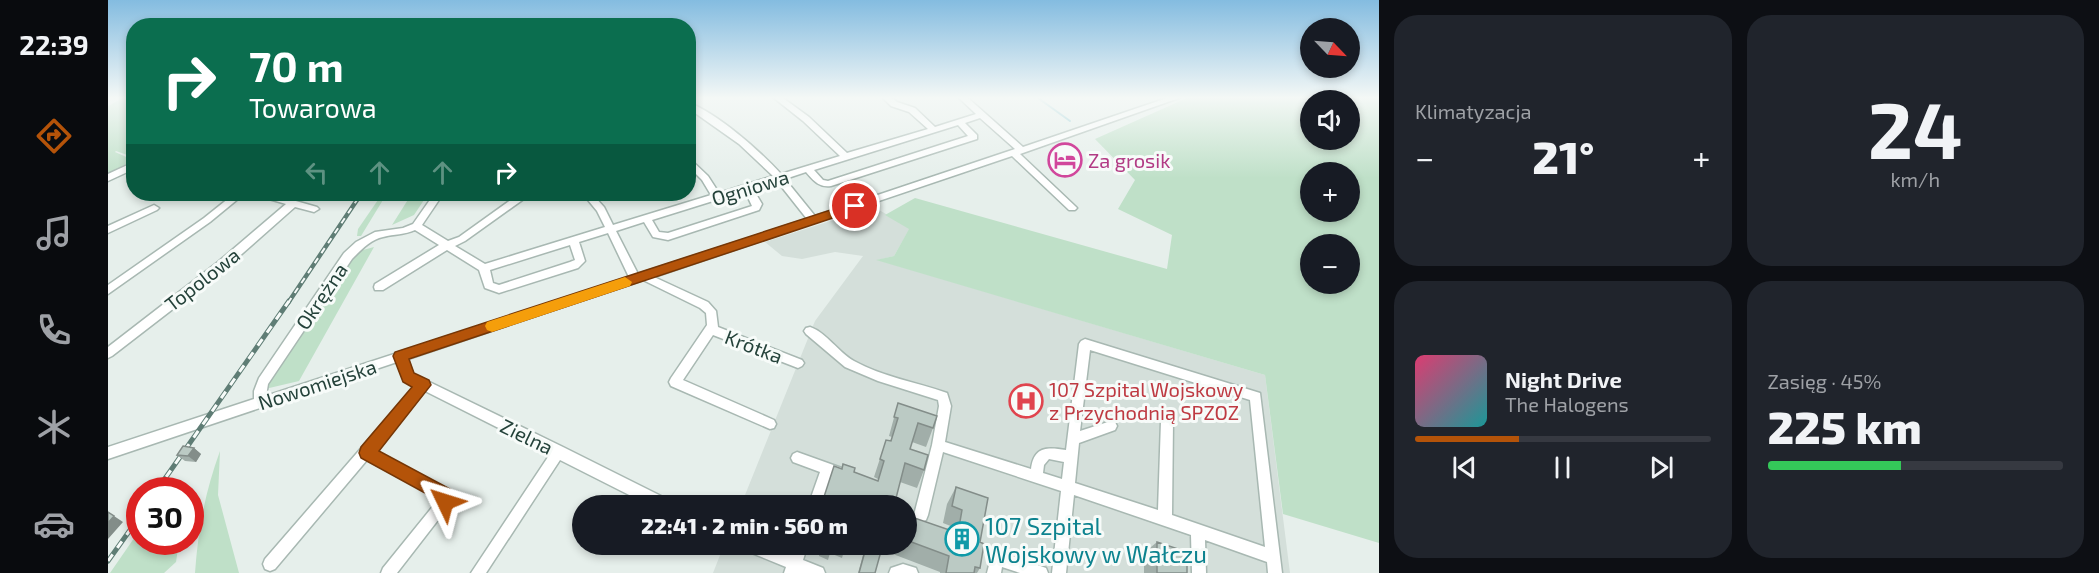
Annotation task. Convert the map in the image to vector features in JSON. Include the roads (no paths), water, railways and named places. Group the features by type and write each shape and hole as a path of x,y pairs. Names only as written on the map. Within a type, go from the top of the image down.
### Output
{"street":[{"path":"720,125 746,142 780,178 813,220"},
{"path":"813,125 846,157"},
{"path":"928,125 934,130"},
{"name":"Ogniowa","path":"484,268 951,125"},
{"path":"808,169 820,183 828,184 974,137 963,125"},
{"path":"991,125 1072,208"},
{"name":"Nowomiejska","path":"108,453 1097,125"},
{"path":"696,168 717,197"},
{"path":"108,178 126,169"},
{"path":"646,218 656,235 668,237 756,208 757,204 748,188"},
{"path":"108,290 231,201"},
{"path":"286,201 314,209"},
{"path":"433,201 416,226 484,268 489,285 499,290 574,266 580,261 574,241"},
{"path":"379,287 447,245 462,239 515,201"},
{"path":"594,201 601,209 639,278 704,305 711,311 713,326 675,382 770,424"},
{"name":"Topolowa","path":"108,353 222,265 293,203"},
{"path":"108,230 154,208"},
{"name":"Okrężna","path":"260,402 263,382 348,256 378,234 405,231 416,226"},
{"name":"Krótka","path":"711,329 798,363"},
{"path":"810,331 825,341 834,354 850,365 943,397 945,406 938,445 921,515"},
{"path":"1059,573 1085,344 1256,397 1275,573"},
{"name":"Zielna","path":"400,356 408,377 645,495"},
{"path":"270,564 423,385"},
{"path":"1166,519 1167,421"},
{"path":"1073,439 1111,426"},
{"path":"938,445 1166,519 1274,557"},
{"path":"478,573 559,451"},
{"path":"367,453 444,494 445,502 388,573"},
{"path":"1036,477 1038,462 1047,453 1071,458"},
{"path":"797,458 856,479"},
{"path":"818,495 826,469"},
{"path":"1198,531 1199,573"},
{"path":"768,555 793,568 818,573"},
{"path":"994,573 997,558 1041,573"},
{"path":"896,573 903,571 911,573"}],"railway":[{"path":"288,303 356,201"},
{"path":"166,477 289,301"},
{"path":"108,561 126,536"}],"place":[{"name":"Za grosik","path":"1065,160"},
{"name":"107 Szpital Wojskowy z Przychodnią SPZOZ","path":"1026,401"},
{"name":"107 Szpital Wojskowy w Wałczu","path":"962,539"}]}
